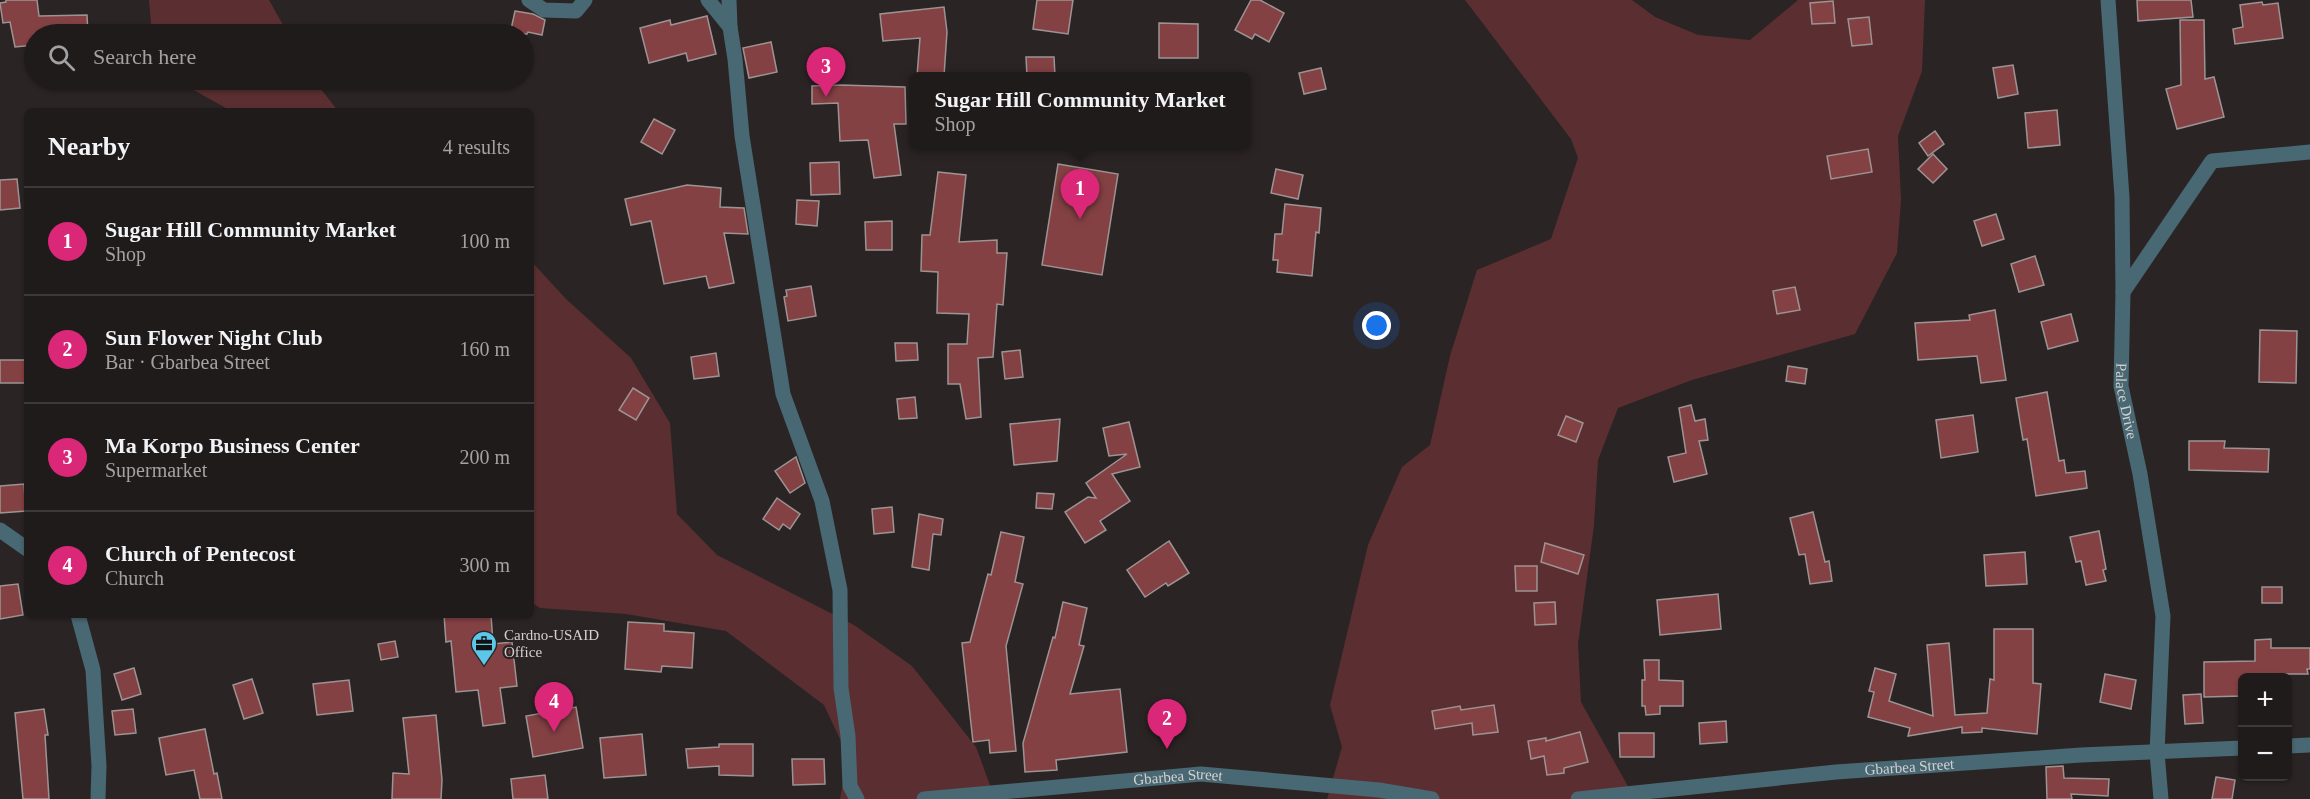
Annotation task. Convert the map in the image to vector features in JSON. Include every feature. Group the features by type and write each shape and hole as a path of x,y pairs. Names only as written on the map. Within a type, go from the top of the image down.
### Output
{"street":[{"path":"529,0 544,10 576,11 585,0"},
{"path":"708,0 730,27"},
{"path":"729,0 742,136 783,394 822,501 840,590 842,688 848,736 850,786 857,799"},
{"name":"Palace Drive","path":"2108,0 2122,197 2121,386 2140,474 2163,616 2157,704 2157,753 2161,799"},
{"path":"2123,292 2212,160 2310,152"},
{"path":"0,530 24,547"},
{"path":"79,618 93,670 99,766 98,799"},
{"path":"2292,746 2310,745"},
{"name":"Gbarbea Street","path":"1578,799 1836,772 2081,755 2238,748"},
{"name":"Gbarbea Street","path":"924,799 1201,774 1379,790 1432,799"}],"shaded area":[{"path":"149,0 269,0 282,24 151,24"},
{"path":"1465,0 1632,0 1655,17 1698,35 1750,40 1798,0 1925,0 1922,71 1898,136 1901,200 1897,253 1855,334 1692,380 1618,408 1598,460 1594,525 1578,644 1581,702 1635,799 1327,799 1342,747 1330,705 1368,545 1402,467 1430,445 1450,356 1477,270 1551,239 1578,158 1571,139"},
{"path":"194,90 322,90 336,108 226,108"},
{"path":"534,264 566,299 631,358 670,423 677,514 717,555 854,625 912,666 976,747 995,799 840,799 848,756 824,705 726,631 626,614 540,608 534,604"}],"building":[{"path":"6,0 37,0 39,16 87,15 87,24 24,24 24,46 15,47 10,22 3,23 0,3"},
{"path":"1037,0 1073,0 1068,34 1033,29"},
{"path":"1251,0 1260,0 1284,13 1269,42 1255,34 1252,39 1235,30"},
{"path":"2137,0 2191,0 2193,17 2138,21"},
{"path":"1833,1 1835,23 1812,24 1810,3"},
{"path":"2262,2 2263,5 2278,3 2283,38 2235,44 2233,29 2243,27 2240,5"},
{"path":"944,7 947,32 944,72 917,72 920,38 883,41 880,14"},
{"path":"515,11 533,14 545,20 542,35 534,33 534,24 512,24"},
{"path":"707,16 716,54 688,61 686,53 649,63 640,28 670,20 671,25"},
{"path":"1869,17 1872,44 1852,46 1848,19"},
{"path":"2180,20 2204,20 2205,79 2214,77 2224,117 2177,129 2166,89 2181,85"},
{"path":"1159,23 1198,24 1198,58 1159,58"},
{"path":"771,42 777,72 749,78 743,48"},
{"path":"1026,57 1054,57 1055,72 1027,72"},
{"path":"2013,65 2018,94 1998,98 1993,68"},
{"path":"1321,68 1326,89 1304,94 1299,73"},
{"path":"812,86 905,87 906,124 894,124 901,175 874,178 868,140 840,141 838,103 812,104"},
{"path":"2057,110 2060,145 2028,148 2025,113"},
{"path":"654,119 675,130 662,154 641,142"},
{"path":"1935,131 1944,144 1928,156 1919,143"},
{"path":"1868,149 1872,172 1831,179 1827,156"},
{"path":"1933,154 1947,169 1933,183 1918,169"},
{"path":"839,162 840,194 811,195 810,163"},
{"path":"1058,164 1118,174 1102,275 1042,265"},
{"path":"1276,169 1303,175 1298,199 1271,193"},
{"path":"938,172 966,175 959,242 997,240 997,253 1007,253 1003,305 997,304 993,357 978,358 981,417 966,419 960,384 948,384 948,344 967,344 969,314 937,313 938,272 921,271 922,235 930,235"},
{"path":"17,179 20,208 0,210 0,180"},
{"path":"687,185 721,188 720,207 744,208 748,234 724,233 734,283 709,288 706,276 664,284 651,221 631,225 625,199"},
{"path":"797,200 819,201 817,226 796,224"},
{"path":"1285,204 1321,208 1319,233 1316,232 1312,276 1277,272 1278,260 1273,260 1275,234 1282,234"},
{"path":"1996,214 2004,239 1982,246 1974,221"},
{"path":"892,221 892,250 866,250 865,222"},
{"path":"2035,256 2044,285 2019,292 2011,264"},
{"path":"811,286 816,316 788,321 784,297 787,296 786,290"},
{"path":"1795,287 1800,310 1777,314 1773,291"},
{"path":"1995,310 2006,380 1981,383 1977,356 1918,360 1915,323 1970,320 1969,315"},
{"path":"2071,314 2078,341 2048,349 2041,322"},
{"path":"2260,330 2297,331 2296,383 2259,382"},
{"path":"895,343 917,343 918,360 896,361"},
{"path":"1020,350 1023,377 1005,379 1002,352"},
{"path":"716,353 719,376 694,379 691,357"},
{"path":"0,360 24,360 24,383 0,383"},
{"path":"1788,366 1807,369 1805,384 1786,381"},
{"path":"633,388 649,398 636,420 619,410"},
{"path":"2047,392 2059,461 2064,460 2066,473 2085,471 2087,488 2036,496 2027,439 2023,440 2016,398"},
{"path":"915,397 917,418 899,419 897,399"},
{"path":"1691,405 1695,421 1705,419 1708,440 1699,441 1707,474 1674,482 1668,457 1686,453 1679,408"},
{"path":"1973,415 1978,452 1941,458 1936,420"},
{"path":"1566,416 1583,423 1576,442 1558,435"},
{"path":"1060,419 1057,461 1014,465 1010,424"},
{"path":"1129,422 1140,467 1112,474 1130,501 1100,521 1106,530 1085,543 1065,512 1088,497 1096,498 1086,483 1127,454 1109,456 1103,428"},
{"path":"2189,441 2225,441 2224,448 2269,449 2268,472 2189,470"},
{"path":"796,457 805,483 790,493 775,471"},
{"path":"24,484 24,511 0,513 0,486"},
{"path":"1037,493 1054,494 1052,509 1036,508"},
{"path":"777,498 800,514 790,529 783,524 779,530 763,519"},
{"path":"892,507 894,532 874,534 872,509"},
{"path":"1813,512 1825,562 1829,561 1832,581 1810,584 1805,554 1799,555 1790,518"},
{"path":"919,514 943,519 941,535 933,534 929,570 912,567"},
{"path":"2099,531 2106,581 2086,585 2081,561 2076,562 2070,537"},
{"path":"1001,532 1024,537 1015,582 1023,584 1006,646 1016,751 990,753 989,740 973,742 962,643 970,642 988,574 991,575"},
{"path":"1169,541 1189,573 1168,586 1166,583 1145,597 1127,570"},
{"path":"1545,543 1584,555 1578,574 1541,562"},
{"path":"2025,552 2027,584 1986,586 1984,555"},
{"path":"1515,566 1537,566 1537,591 1516,591"},
{"path":"18,584 23,615 0,619 0,586"},
{"path":"2262,587 2282,587 2282,603 2262,603"},
{"path":"1718,594 1721,629 1660,635 1657,600"},
{"path":"1063,602 1087,608 1079,645 1084,646 1070,694 1120,689 1127,752 1056,760 1057,770 1025,772 1023,743 1053,637 1055,638"},
{"path":"1555,602 1556,624 1535,625 1534,603"},
{"path":"444,618 491,618 493,644 512,642 517,686 500,688 505,723 483,726 478,690 456,692 451,641 446,642"},
{"path":"628,622 664,624 664,631 694,633 692,668 662,666 661,672 625,669"},
{"path":"1994,629 2033,629 2033,683 2041,684 2037,734 1982,728 1982,732 1962,733 1962,727 1908,736 1910,728 1868,717 1874,692 1869,691 1875,668 1896,674 1889,701 1933,716 1927,645 1949,643 1955,715 1987,713 1990,679 1994,680"},
{"path":"2271,639 2271,648 2310,648 2308,674 2238,673 2238,696 2204,697 2204,662 2255,661 2255,640"},
{"path":"395,641 398,657 381,660 378,644"},
{"path":"1644,660 1659,660 1659,680 1683,681 1683,706 1660,706 1660,714 1646,715 1645,706 1642,706 1642,680 1645,680"},
{"path":"134,668 141,694 122,700 114,674"},
{"path":"2105,674 2136,680 2131,709 2100,702"},
{"path":"252,679 263,713 244,719 233,685"},
{"path":"349,680 353,711 317,715 313,684"},
{"path":"2201,694 2203,723 2185,724 2183,695"},
{"path":"1494,705 1498,732 1473,735 1472,723 1435,729 1432,711 1460,706 1461,710"},
{"path":"576,707 583,748 533,757 526,716"},
{"path":"44,709 48,735 45,735 49,799 23,799 15,713"},
{"path":"133,709 136,733 115,735 112,711"},
{"path":"436,715 442,780 441,799 392,799 393,773 409,774 403,718"},
{"path":"1726,721 1727,742 1700,744 1699,723"},
{"path":"205,729 214,774 217,773 222,799 200,799 194,770 166,775 159,738"},
{"path":"1580,732 1588,762 1564,768 1564,773 1547,775 1544,756 1531,759 1528,741 1546,738 1546,741"},
{"path":"1619,733 1654,733 1654,757 1620,757"},
{"path":"642,734 646,775 604,778 600,738"},
{"path":"719,744 753,744 753,776 719,775 719,766 688,768 686,749 719,747"},
{"path":"792,759 824,759 825,784 793,785"},
{"path":"2063,766 2064,778 2109,779 2108,796 2071,794 2072,799 2047,799 2046,767"},
{"path":"545,775 548,799 513,799 511,779"},
{"path":"2216,777 2235,780 2232,799 2212,799"}],"place":[{"name":"Ma Korpo Business Center","path":"826,97"},
{"name":"Sugar Hill Community Market","path":"1080,219"},
{"name":"Cardno-USAID Office","path":"484,667"},
{"name":"Church of Pentecost","path":"554,732"},
{"name":"Sun Flower Night Club","path":"1167,749"}]}
